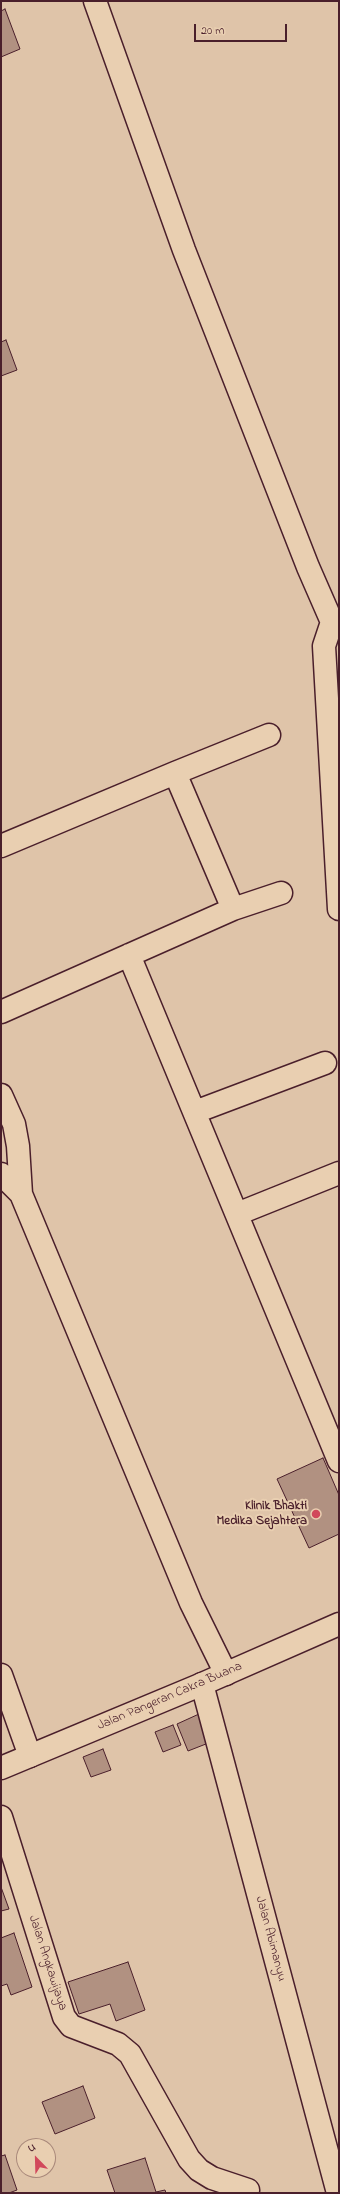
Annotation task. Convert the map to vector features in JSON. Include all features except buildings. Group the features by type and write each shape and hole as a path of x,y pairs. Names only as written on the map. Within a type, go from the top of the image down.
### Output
{"street":[{"path":"95,1 184,250 308,567 335,621 324,646 339,909"},
{"path":"1,846 175,772 269,735"},
{"path":"175,772 233,909"},
{"path":"1,1012 233,909 281,893"},
{"path":"130,954 339,1462"},
{"path":"195,1112 325,1063"},
{"path":"1,1095 14,1124 10,1149 21,1194 191,1603 226,1674"},
{"path":"1,1174 21,1194"},
{"path":"237,1214 339,1174"},
{"name":"Jalan Pangeran Cakra Buana","path":"1,1768 226,1674 339,1624"},
{"path":"1,1675 30,1756"},
{"name":"Jalan Abimanyu","path":"202,1684 338,2193"},
{"name":"Jalan Angkawijaya","path":"1,1817 64,2017 71,2026 118,2044 130,2054 190,2159 199,2170 212,2178 248,2190"}],"place":[{"name":"Klinik Bhakti Medika Sejahtera","path":"316,1514"}]}
